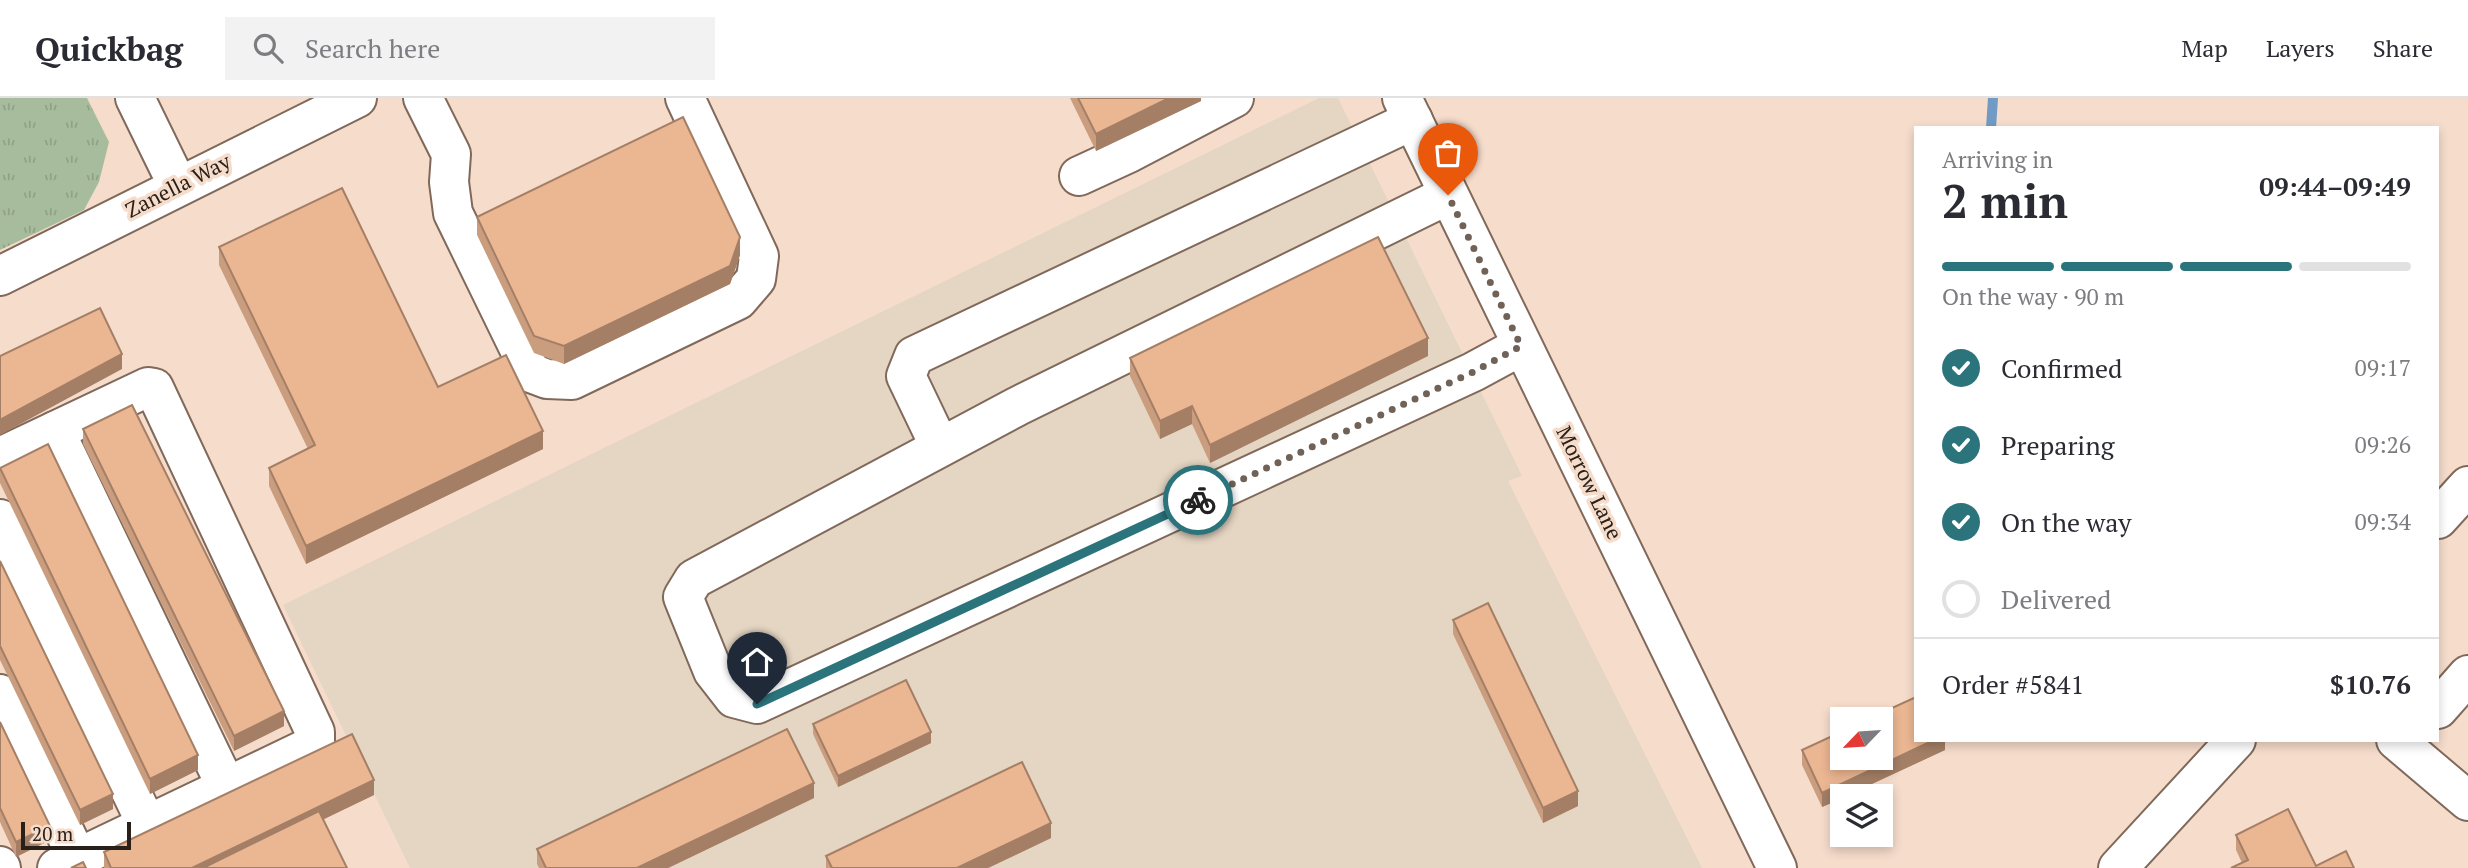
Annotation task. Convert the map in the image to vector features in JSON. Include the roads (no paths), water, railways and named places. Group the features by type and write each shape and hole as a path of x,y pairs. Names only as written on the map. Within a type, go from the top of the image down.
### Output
{"street":[{"path":"135,98 178,186"},
{"name":"Zanella Way","path":"0,276 357,98"},
{"path":"424,98 451,154 449,183 453,213 531,373 547,379 572,380 738,300 756,279 759,256 685,98"},
{"path":"1079,176 1234,98"},
{"path":"940,447 906,376 914,356 1407,109"},
{"name":"Morrow Lane","path":"1407,109 1773,863"},
{"path":"1448,195 1018,406 694,579 683,597 713,671 734,698 757,704 1460,378 1521,346"},
{"path":"0,457 148,387 154,389 315,732 315,742 310,747 67,863 0,694"},
{"path":"55,430 226,786"},
{"path":"2439,518 2468,486"},
{"path":"0,519 147,825"},
{"path":"2439,708 2468,675"},
{"path":"2118,868 2234,742"},
{"path":"2403,743 2468,801"}],"waterway":[{"path":"1991,126 1993,98"}]}
